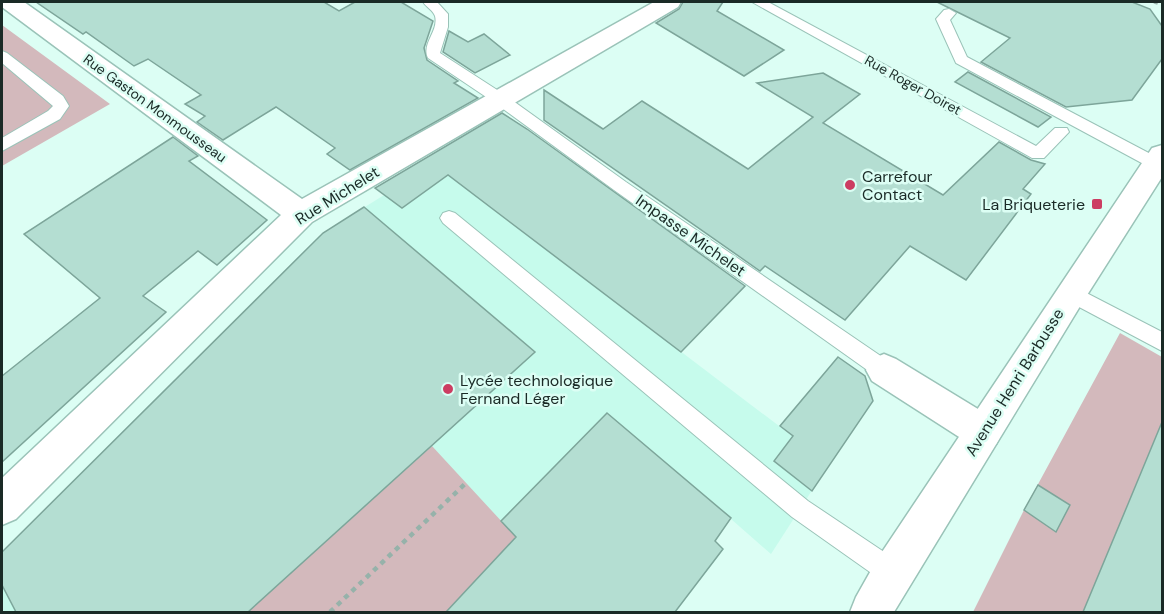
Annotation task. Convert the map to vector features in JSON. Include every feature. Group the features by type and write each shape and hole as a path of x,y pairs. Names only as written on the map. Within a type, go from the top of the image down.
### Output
{"street":[{"name":"Rue Gaston Monmousseau","path":"10,2 301,214"},
{"name":"Rue Michelet","path":"2,505 301,214 670,2"},
{"name":"Avenue Henri Barbusse","path":"871,612 893,573 1071,293 1160,160"},
{"path":"884,370 983,432"}],"lane":[{"name":"Impasse Michelet","path":"429,2 436,6 442,28 432,45 433,55 500,99 620,186 884,370"},
{"name":"Rue Roger Doiret","path":"759,2 1038,154 1061,132"},
{"path":"949,13 943,19 961,60 1160,160"},
{"path":"2,56 58,100 61,106 54,115 2,145"},
{"path":"449,218 800,509 893,573"},
{"path":"1071,293 1162,342"}],"path":[{"path":"1154,2 1162,5"},
{"path":"330,612 466,483"}],"shaded area":[{"path":"2,25 110,104 2,166"},
{"name":"Lycée technologique Fernand Léger","path":"434,164 829,464 771,554 731,519 715,541 723,550 675,612 2,612 2,552 323,233"},
{"path":"1120,333 1162,357 1162,612 973,612 1024,510"},
{"path":"432,446 516,537 446,612 248,612"}],"building":[{"path":"36,2 324,2 339,11 355,2 401,2 433,21 424,48 427,60 458,81 454,83 478,98 350,170 327,154 335,148 276,107 223,140 197,122 205,116 185,104 201,95 148,59 134,66 86,32 83,34"},
{"path":"683,2 723,2 717,11 784,50 744,76 656,23 679,9"},
{"path":"937,2 1132,2 1150,9 1162,26 1162,59 1132,100 1066,107 981,62 1010,38"},
{"path":"449,31 468,42 484,34 510,55 475,73 443,52"},
{"path":"968,72 1051,117 1038,127 955,82"},
{"path":"823,73 860,94 823,123 943,195 999,142 1031,160 1045,164 1023,189 1031,194 966,280 910,246 845,320 765,266 760,271 544,120 544,90 603,129 642,101 748,169 813,117 757,83"},
{"path":"502,113 745,286 681,352 448,175 402,208 375,188"},
{"path":"173,137 198,156 189,161 267,220 217,265 198,251 143,296 166,312 2,462 2,376 100,298 24,234"},
{"path":"364,207 535,352 248,612 16,612 2,585 2,552 323,233"},
{"path":"838,357 865,376 873,401 812,491 774,461 793,436 780,426"},
{"path":"607,413 731,518 715,541 723,549 675,612 446,612 516,537 501,521"},
{"path":"1162,422 1162,612 1083,612 1128,504"},
{"path":"1038,485 1070,505 1056,532 1024,510"}],"place":[{"name":"Carrefour Contact","path":"850,185"},
{"name":"La Briqueterie","path":"1097,204"},
{"name":"Lycée technologique Fernand Léger","path":"448,389"}]}
